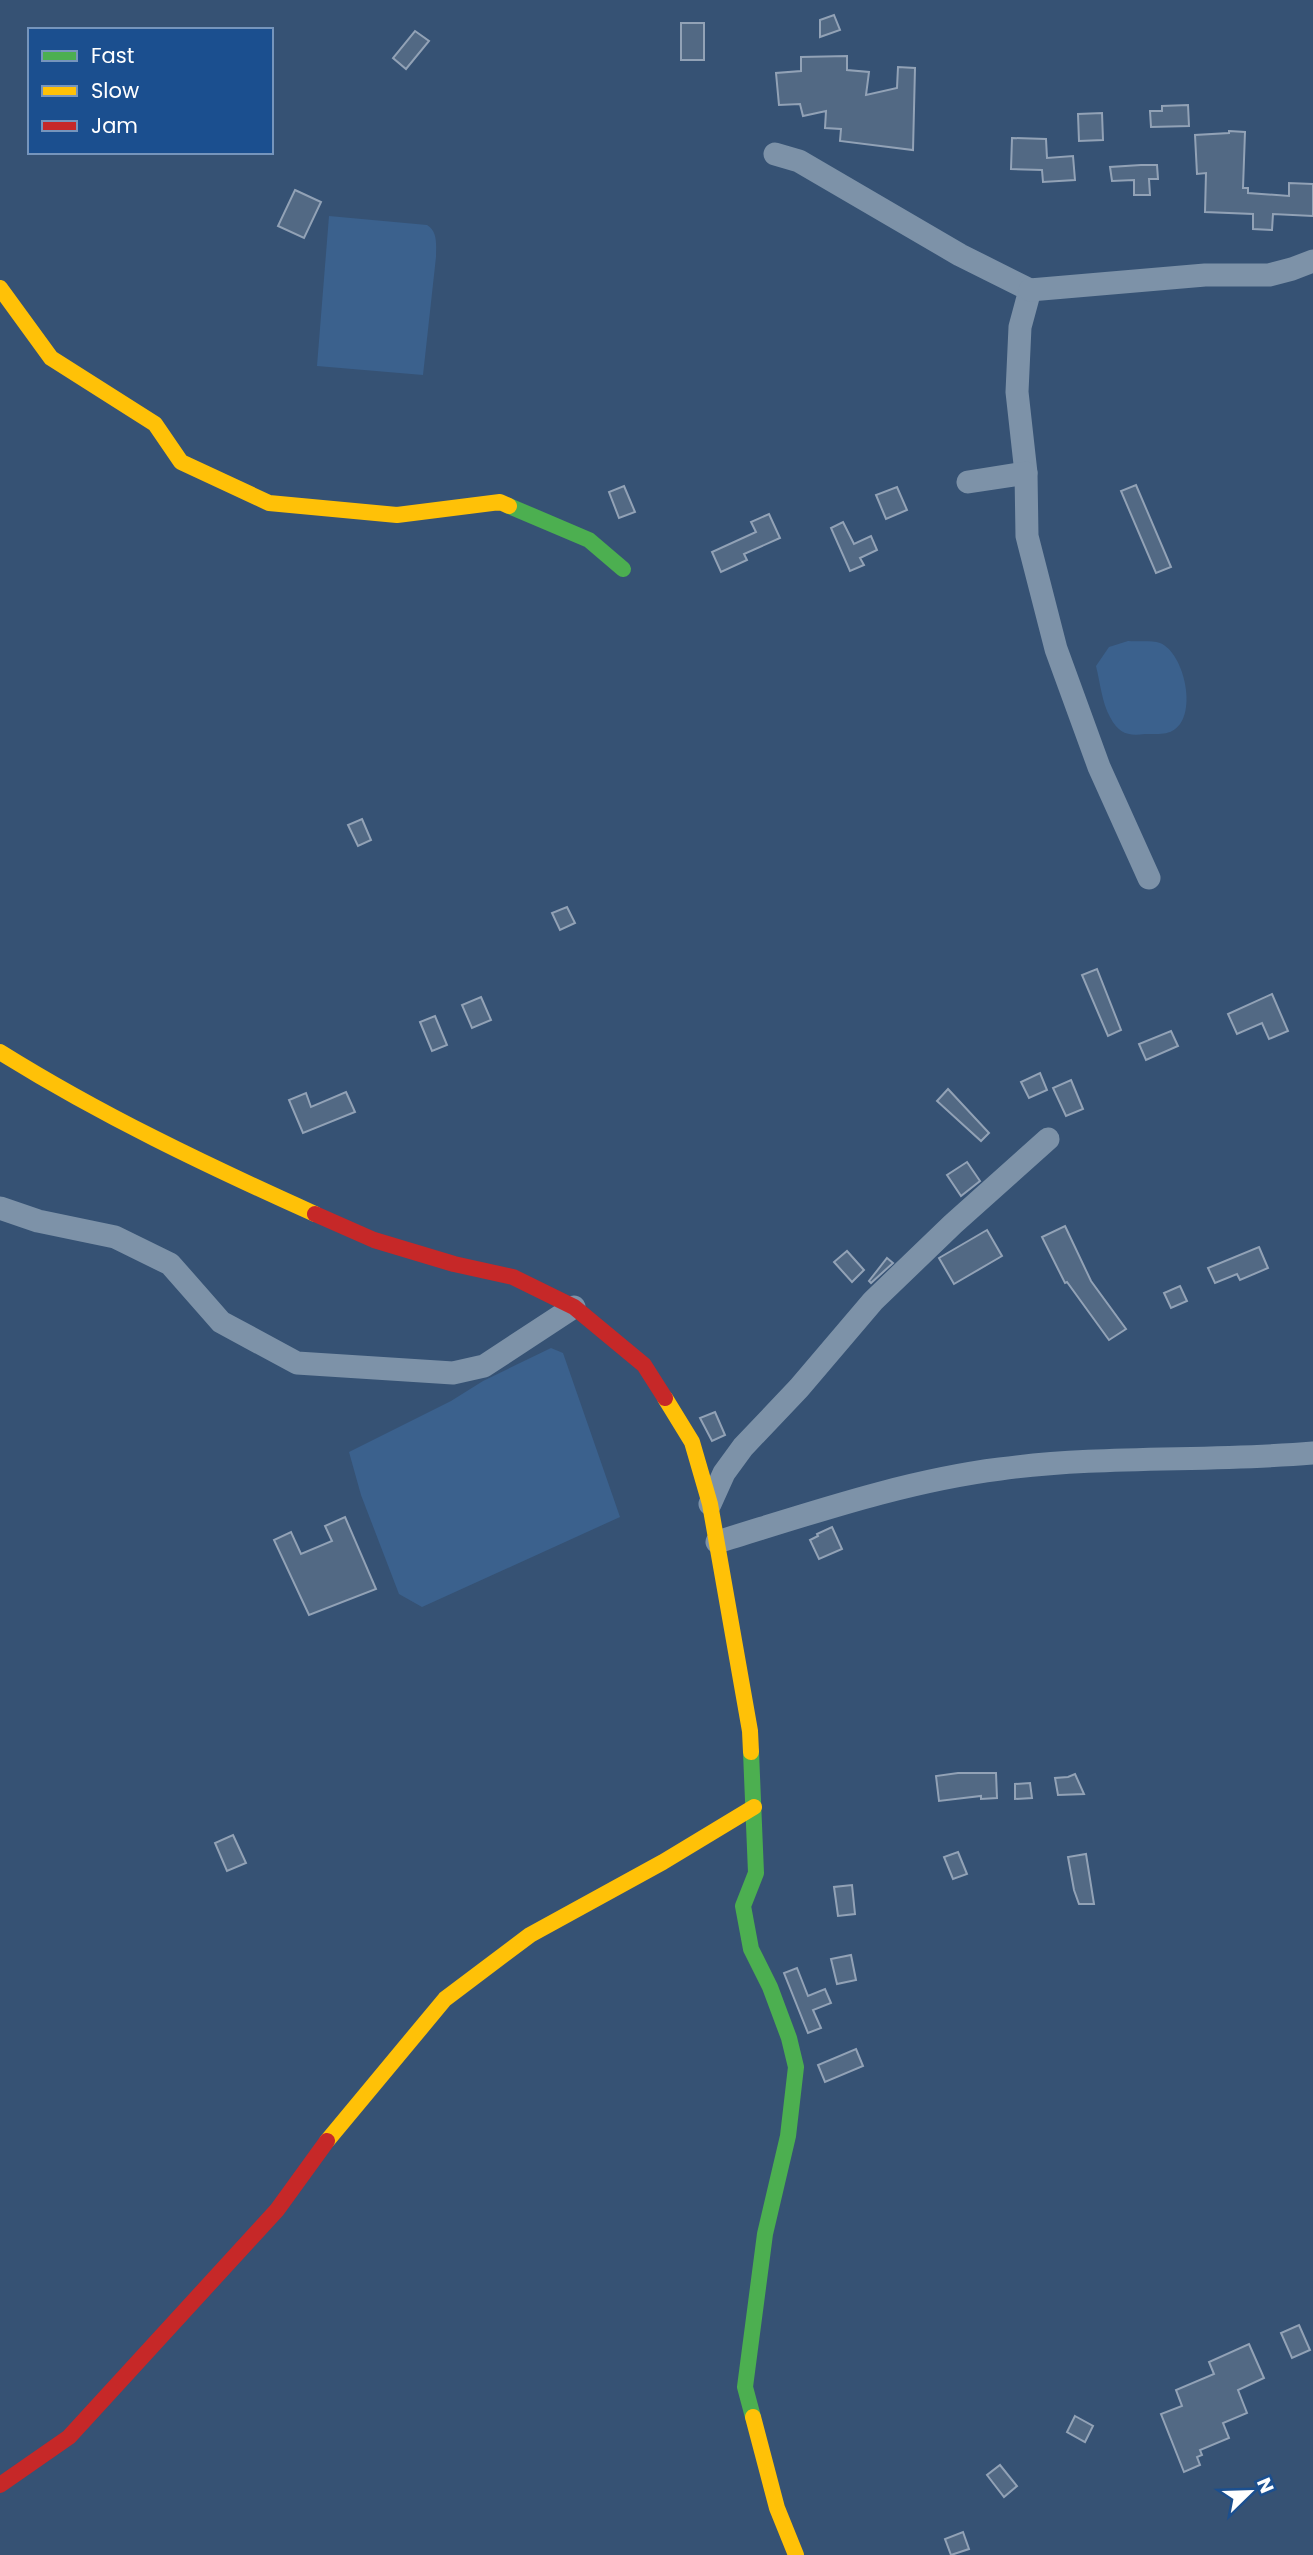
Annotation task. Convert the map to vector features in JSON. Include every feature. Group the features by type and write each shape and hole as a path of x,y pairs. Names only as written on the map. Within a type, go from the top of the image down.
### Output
{"street":[{"path":"775,154 799,161 960,254 1030,290 1205,275 1269,275 1313,261"},
{"path":"0,288 51,358 155,424 181,462 269,503 397,514 500,502 589,540 623,569"},
{"path":"1030,290 1020,327 1017,392 1026,473 1027,536 1056,649 1099,767 1149,878"},
{"path":"968,482 1026,473"},
{"path":"5,1059 148,1138 374,1240 454,1265 513,1277 574,1307 645,1365 692,1442 717,1542 750,1731 756,1873 743,1906 751,1949 770,1987 789,2038 796,2067 788,2136 765,2234 745,2387 777,2508 796,2555"},
{"path":"709,1504 724,1473 743,1447 799,1388 873,1301 953,1224 1048,1139"},
{"path":"0,1208 38,1221 115,1237 170,1264 221,1322 297,1363 453,1373 484,1366 574,1307"},
{"path":"717,1542 922,1483 999,1469 1313,1453"},
{"path":"0,2485 69,2437 277,2210 330,2137 445,1999 530,1935 663,1862 754,1807"}],"water":[{"path":"329,216 427,225 433,231 436,257 423,375 317,366"},
{"path":"1128,641 1160,643 1169,649 1176,659 1186,686 1187,700 1180,724 1172,731 1129,734 1113,723 1107,711 1096,666 1109,647"},
{"path":"551,1348 563,1353 620,1517 422,1607 399,1594 361,1495 349,1452"}],"building":[{"path":"834,15 840,30 820,37 820,20"},
{"path":"681,23 704,23 704,60 681,60"},
{"path":"415,31 429,41 406,69 393,58"},
{"path":"847,56 847,70 869,72 866,95 897,88 898,67 915,68 913,150 840,141 841,129 825,128 826,111 803,116 800,104 779,105 776,73 801,71 801,57"},
{"path":"1188,105 1189,126 1151,127 1150,111 1162,111 1162,106"},
{"path":"1102,113 1103,140 1079,141 1078,114"},
{"path":"1245,132 1243,188 1248,188 1248,193 1289,196 1289,183 1313,184 1313,216 1273,214 1272,230 1253,229 1253,214 1205,212 1206,173 1197,174 1195,135"},
{"path":"1012,138 1046,139 1047,158 1073,156 1075,180 1043,182 1042,170 1011,169"},
{"path":"1157,165 1158,179 1149,179 1150,195 1134,195 1134,180 1112,181 1110,167"},
{"path":"295,190 321,202 304,238 278,226"},
{"path":"1136,485 1171,567 1156,573 1121,491"},
{"path":"624,486 635,512 619,518 609,492"},
{"path":"897,487 907,510 886,519 876,495"},
{"path":"769,514 780,538 744,554 747,560 721,572 712,552 756,532 751,522"},
{"path":"843,522 854,544 871,536 877,550 860,558 864,565 850,571 831,528"},
{"path":"362,819 371,840 358,846 348,825"},
{"path":"567,907 575,923 560,930 552,913"},
{"path":"1097,969 1121,1030 1108,1036 1082,975"},
{"path":"1272,994 1288,1031 1269,1039 1262,1023 1237,1034 1228,1014"},
{"path":"481,997 491,1020 472,1028 462,1005"},
{"path":"435,1016 447,1045 432,1051 420,1022"},
{"path":"1171,1031 1178,1046 1146,1060 1139,1044"},
{"path":"1040,1073 1047,1090 1029,1098 1021,1082"},
{"path":"1071,1080 1083,1109 1066,1116 1053,1088"},
{"path":"948,1089 989,1133 981,1141 937,1101"},
{"path":"346,1092 355,1112 303,1133 289,1100 306,1093 311,1107"},
{"path":"967,1162 980,1181 961,1196 947,1175"},
{"path":"1065,1226 1091,1281 1126,1329 1109,1340 1067,1282 1065,1283 1042,1237"},
{"path":"987,1230 1002,1256 954,1284 939,1258"},
{"path":"1259,1247 1268,1268 1240,1280 1237,1274 1215,1283 1208,1268"},
{"path":"847,1251 864,1270 852,1282 834,1262"},
{"path":"887,1258 893,1263 871,1283 869,1281"},
{"path":"1180,1286 1187,1301 1171,1308 1164,1293"},
{"path":"715,1412 725,1435 712,1441 700,1418"},
{"path":"345,1517 376,1589 309,1615 274,1540 291,1532 301,1554 332,1541 325,1526"},
{"path":"832,1527 842,1549 819,1559 810,1540"},
{"path":"996,1773 997,1798 981,1799 981,1796 939,1801 936,1776"},
{"path":"1075,1774 1084,1794 1058,1795 1055,1778"},
{"path":"1030,1783 1032,1798 1015,1799 1015,1784"},
{"path":"233,1835 246,1863 227,1871 215,1843"},
{"path":"958,1852 967,1874 953,1879 944,1857"},
{"path":"1086,1854 1094,1904 1079,1904 1068,1857"},
{"path":"852,1885 855,1914 838,1916 834,1887"},
{"path":"851,1955 856,1980 837,1984 831,1959"},
{"path":"797,1968 808,1996 825,1989 831,2003 813,2010 821,2028 808,2033 784,1973"},
{"path":"856,2049 863,2066 825,2082 818,2065"},
{"path":"1299,2325 1310,2350 1292,2358 1281,2333"},
{"path":"1249,2344 1264,2378 1238,2390 1247,2413 1223,2423 1229,2438 1200,2450 1202,2455 1197,2457 1200,2465 1184,2472 1161,2414 1182,2406 1176,2390 1214,2374 1209,2362"},
{"path":"1075,2416 1093,2426 1085,2442 1067,2432"},
{"path":"1000,2465 1017,2486 1004,2497 987,2475"},
{"path":"963,2532 969,2549 951,2555 945,2539"}],"traffic: fast":[{"path":"509,506 589,540 623,569"},
{"path":"751,1752 756,1873 743,1906 751,1949 770,1987 789,2038 796,2067 788,2136 765,2234 745,2387 753,2417"}],"traffic: slow":[{"path":"0,288 51,358 155,424 181,462 269,503 397,515 500,502 509,506"},
{"path":"0,1052 76,1097 154,1138 315,1214"},
{"path":"665,1398 692,1442 710,1504 750,1731 751,1752"},
{"path":"327,2141 445,1999 530,1935 663,1862 754,1807"},
{"path":"753,2417 777,2508 796,2555"}],"traffic: jam":[{"path":"315,1214 374,1240 454,1264 513,1277 574,1307 644,1365 665,1398"},
{"path":"0,2485 69,2437 277,2210 327,2141"}]}
